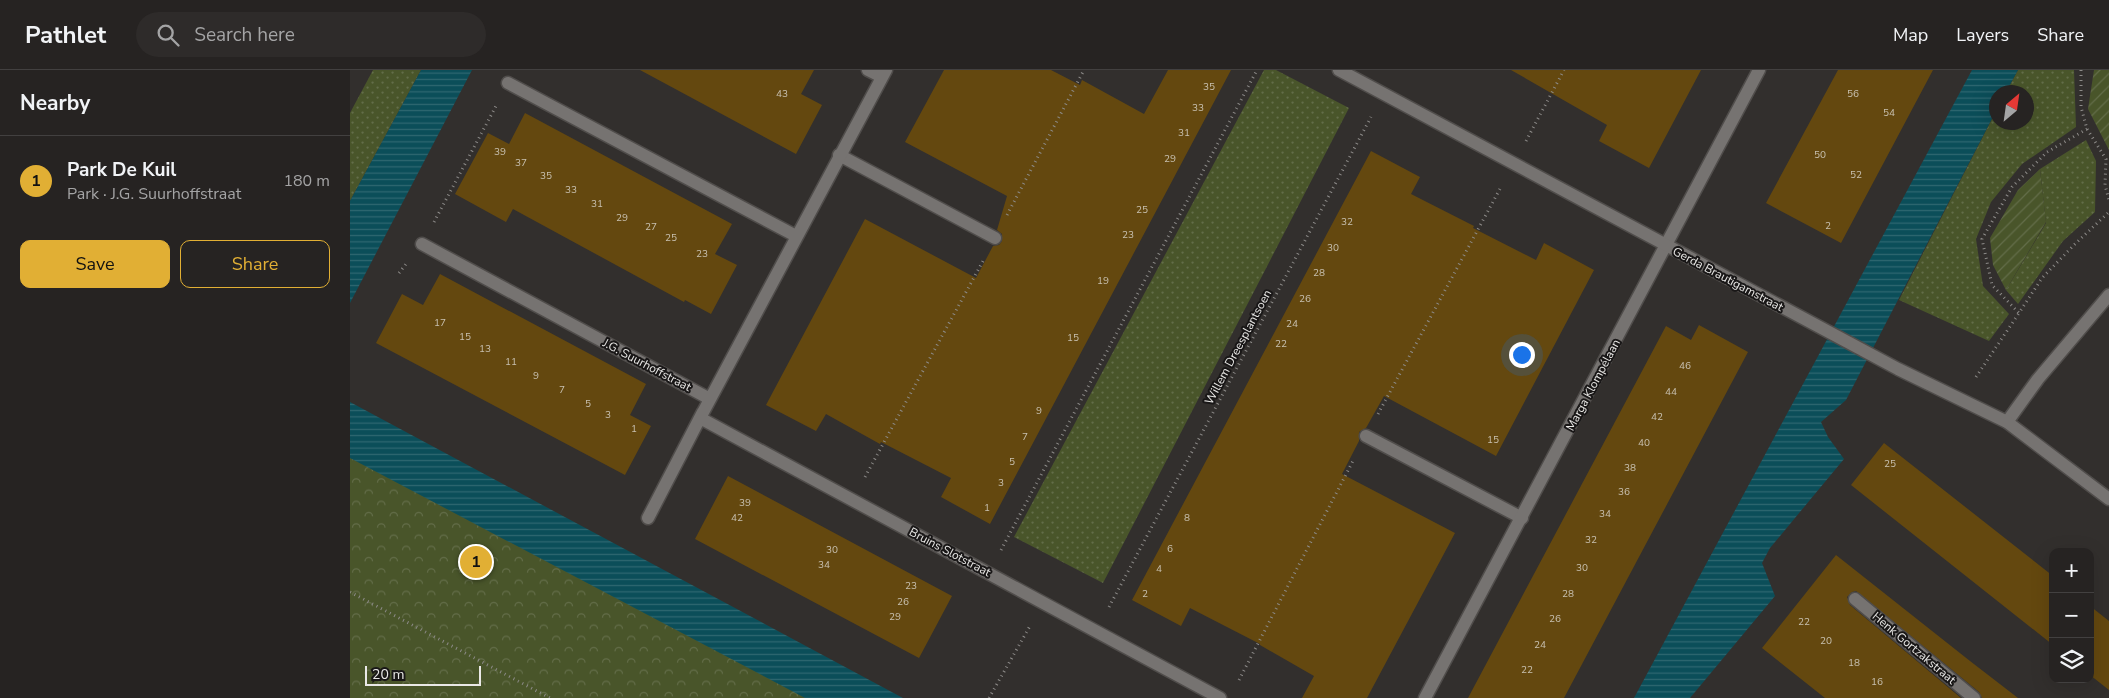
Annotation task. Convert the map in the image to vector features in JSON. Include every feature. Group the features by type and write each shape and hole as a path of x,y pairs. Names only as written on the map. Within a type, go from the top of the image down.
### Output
{"street":[{"path":"648,518 839,155 884,74 868,70"},
{"name":"Gerda Brautigamstraat","path":"1339,70 1898,369 2007,422 2109,499"},
{"name":"Marga Klompélaan","path":"1425,698 1759,70"},
{"path":"508,83 796,236"},
{"path":"839,155 995,238"},
{"name":"J.G. Suurhoffstraat","path":"422,244 710,398"},
{"path":"2007,422 2038,379 2109,295"},
{"name":"Bruins Slotstraat","path":"710,398 700,418 989,573 1042,604 1220,698"},
{"path":"1366,436 1522,518"},
{"name":"Henk Gortzakstraat","path":"1855,598 1974,698"}],"path":[{"path":"852,500 1084,70"},
{"path":"989,573 1256,70"},
{"path":"1238,680 1366,436 1564,70"},
{"path":"2081,70 2081,107 2087,129 2106,159 2106,185 2109,200"},
{"path":"399,272 422,244 508,83"},
{"name":"Willem Dreesplantsoen","path":"1096,632 1383,94"},
{"path":"2019,313 1992,285 1982,239 2012,187 2047,152 2087,129"},
{"path":"1962,399 2042,278 2109,212"},
{"path":"350,592 550,698"},
{"path":"989,698 1042,604"}],"green space":[{"path":"373,70 421,70 350,201 350,113"},
{"path":"1264,70 1276,70 1349,108 1103,583 1014,537"},
{"path":"2018,70 2074,70 2076,127 2022,164 1991,202 1976,239 1983,286 2009,314 1989,341 1899,300 1989,125 1989,130 2034,130 2034,85 2010,85"},
{"path":"2094,70 2109,70 2109,150 2088,109"},
{"path":"2086,140 2096,161 2095,212 2063,241 2018,304 2006,290 2046,223 2040,169"},
{"path":"2040,169 2046,222 2006,290 1993,265 1990,238 2018,190"},
{"path":"350,426 855,698 350,698"}],"water":[{"path":"421,70 472,70 350,303 350,201"},
{"path":"1972,70 2018,70 2010,85 1989,85 1989,124 1846,400 1821,422 1828,437 1844,459 1770,548 1762,563 1775,596 1690,698 1634,698"},
{"path":"350,402 903,698 805,698 350,458"}],"building":[{"path":"640,70 814,70 801,94 822,105 796,154"},
{"path":"944,70 1051,70 1080,85 1082,80 1144,114 1168,70 1231,70 990,524 941,497 951,478 881,442 880,444 826,414 816,431 766,405 865,219 976,278 993,246 999,245 1002,241 1002,234 997,230 1007,196 905,142"},
{"path":"1511,70 1701,70 1649,168 1599,141 1607,125"},
{"path":"1838,70 1933,70 1841,243 1766,203"},
{"path":"525,113 732,224 715,254 737,265 711,314 685,300 684,302 513,209 506,222 455,194 488,133 509,144"},
{"path":"1371,151 1420,177 1411,194 1474,226 1473,228 1536,260 1544,243 1594,270 1496,456 1384,396 1366,428 1359,432 1359,441 1342,474 1455,533 1367,698 1302,698 1314,676 1260,644 1190,608 1181,626 1132,600"},
{"path":"440,274 646,384 630,415 651,426 625,475 376,343 402,294 423,305"},
{"path":"1699,325 1748,352 1564,698 1468,698 1666,326 1691,340"},
{"path":"1884,443 2049,573 2049,642 1851,485"},
{"path":"728,476 952,596 919,658 695,539"},
{"path":"1836,555 2018,698 1982,698 1979,692 1856,591 1847,597 1850,605 1961,698 1825,698 1762,648"},
{"path":"2094,609 2109,621 2109,690 2094,678"}],"place":[{"name":"Park De Kuil","path":"476,562"}]}
